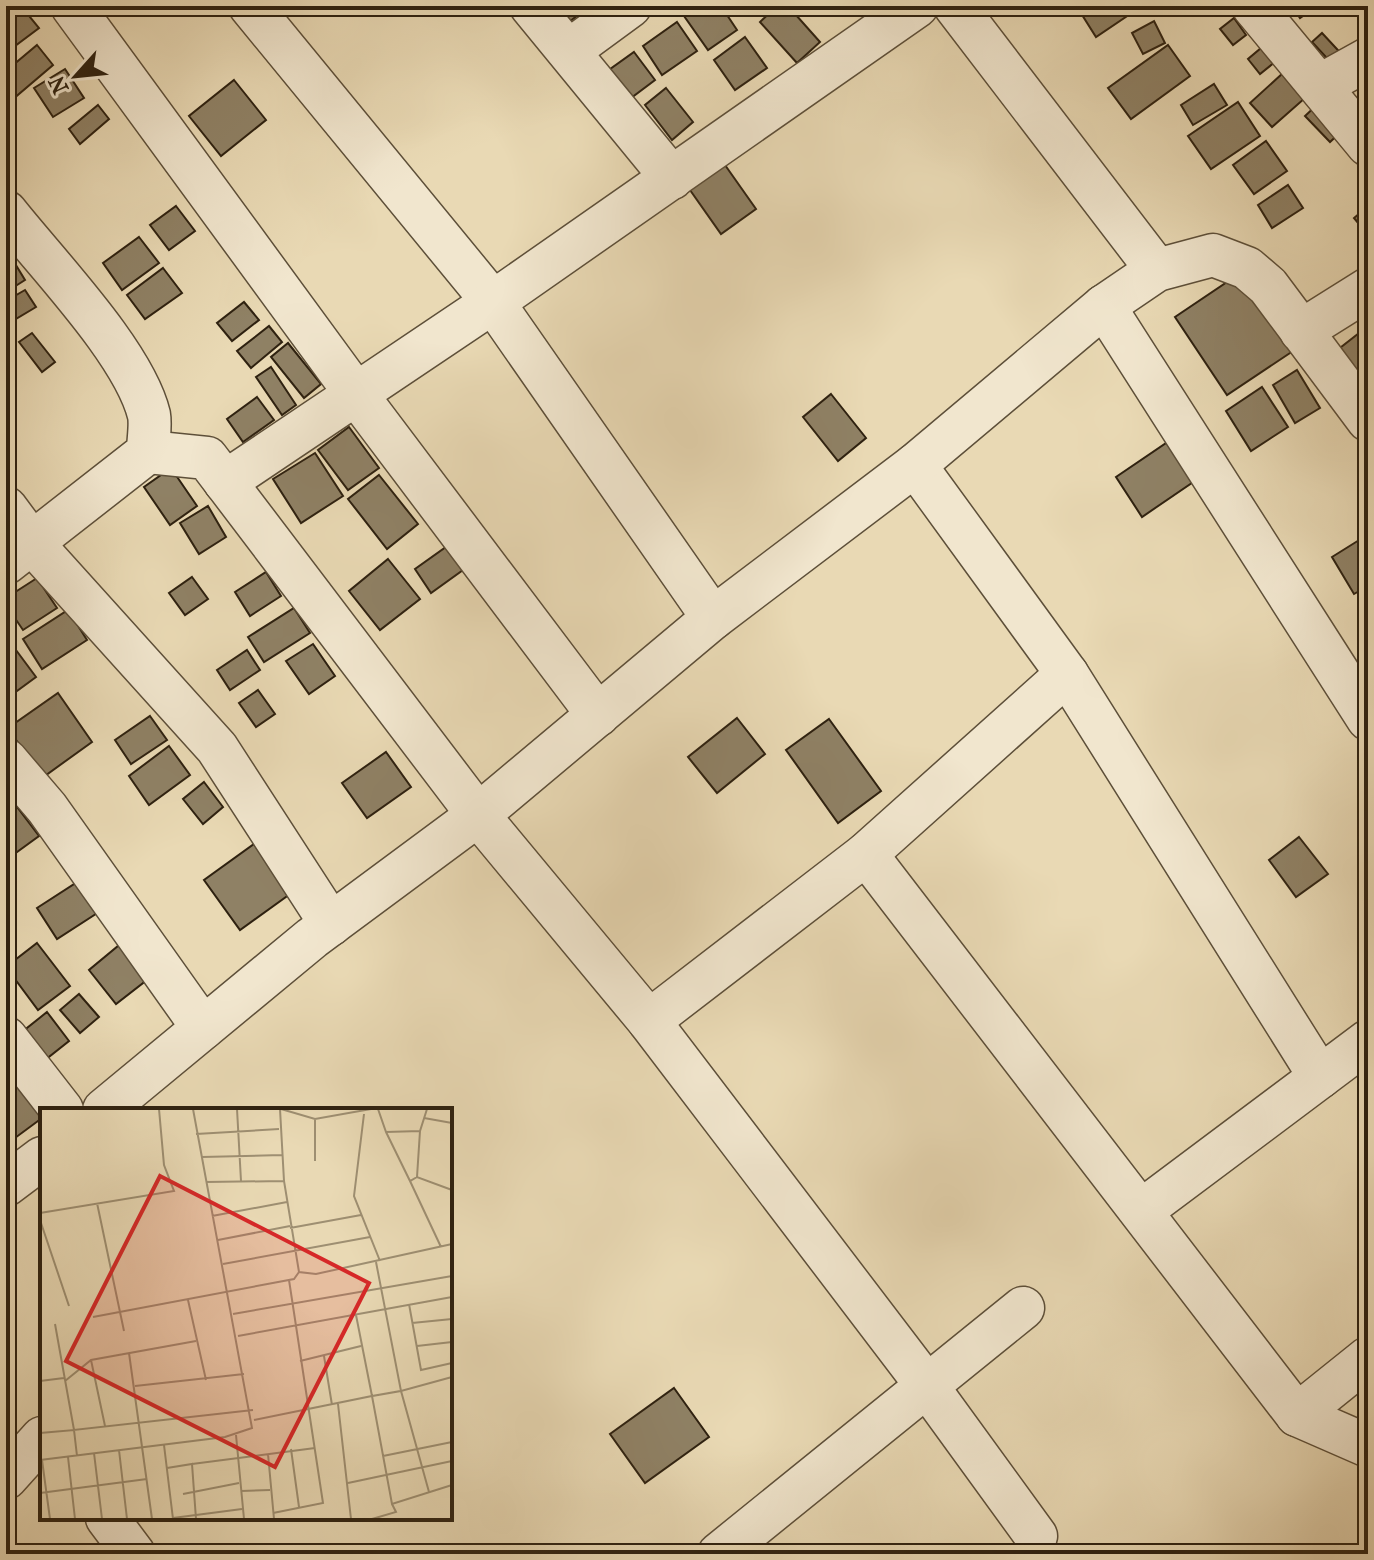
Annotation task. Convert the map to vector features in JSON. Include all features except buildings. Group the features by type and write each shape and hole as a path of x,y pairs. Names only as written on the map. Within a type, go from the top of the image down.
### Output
{"street":[{"path":"72,6 356,394 598,715"},
{"path":"250,6 493,302 713,618"},
{"path":"531,6 672,178"},
{"path":"570,50 630,6"},
{"path":"225,482 493,302 917,6"},
{"path":"955,6 1157,270"},
{"path":"1253,6 1368,145"},
{"path":"1321,85 1368,59"},
{"path":"6,212 108,339 135,381 149,417 148,452"},
{"path":"106,1108 331,924 478,815 713,618 915,465 1104,306 1157,270 1213,255 1247,268 1268,286 1368,420"},
{"path":"1301,331 1368,289"},
{"path":"1104,306 1368,719"},
{"path":"19,553 148,452 207,458 478,815 649,1021 927,1386 1036,1536"},
{"path":"915,465 1067,674 1320,1077"},
{"path":"6,508 19,553 217,748 331,924"},
{"path":"649,1021 866,854 1067,674"},
{"path":"6,760 47,808 203,1028"},
{"path":"866,854 1297,1415 1368,1446"},
{"path":"6,1038 60,1108"},
{"path":"1141,1211 1368,1041"},
{"path":"6,1185 40,1160"},
{"path":"719,1554 1023,1308"},
{"path":"1297,1415 1368,1358"},
{"path":"6,1478 40,1440"},
{"path":"108,1520 134,1554"}]}
